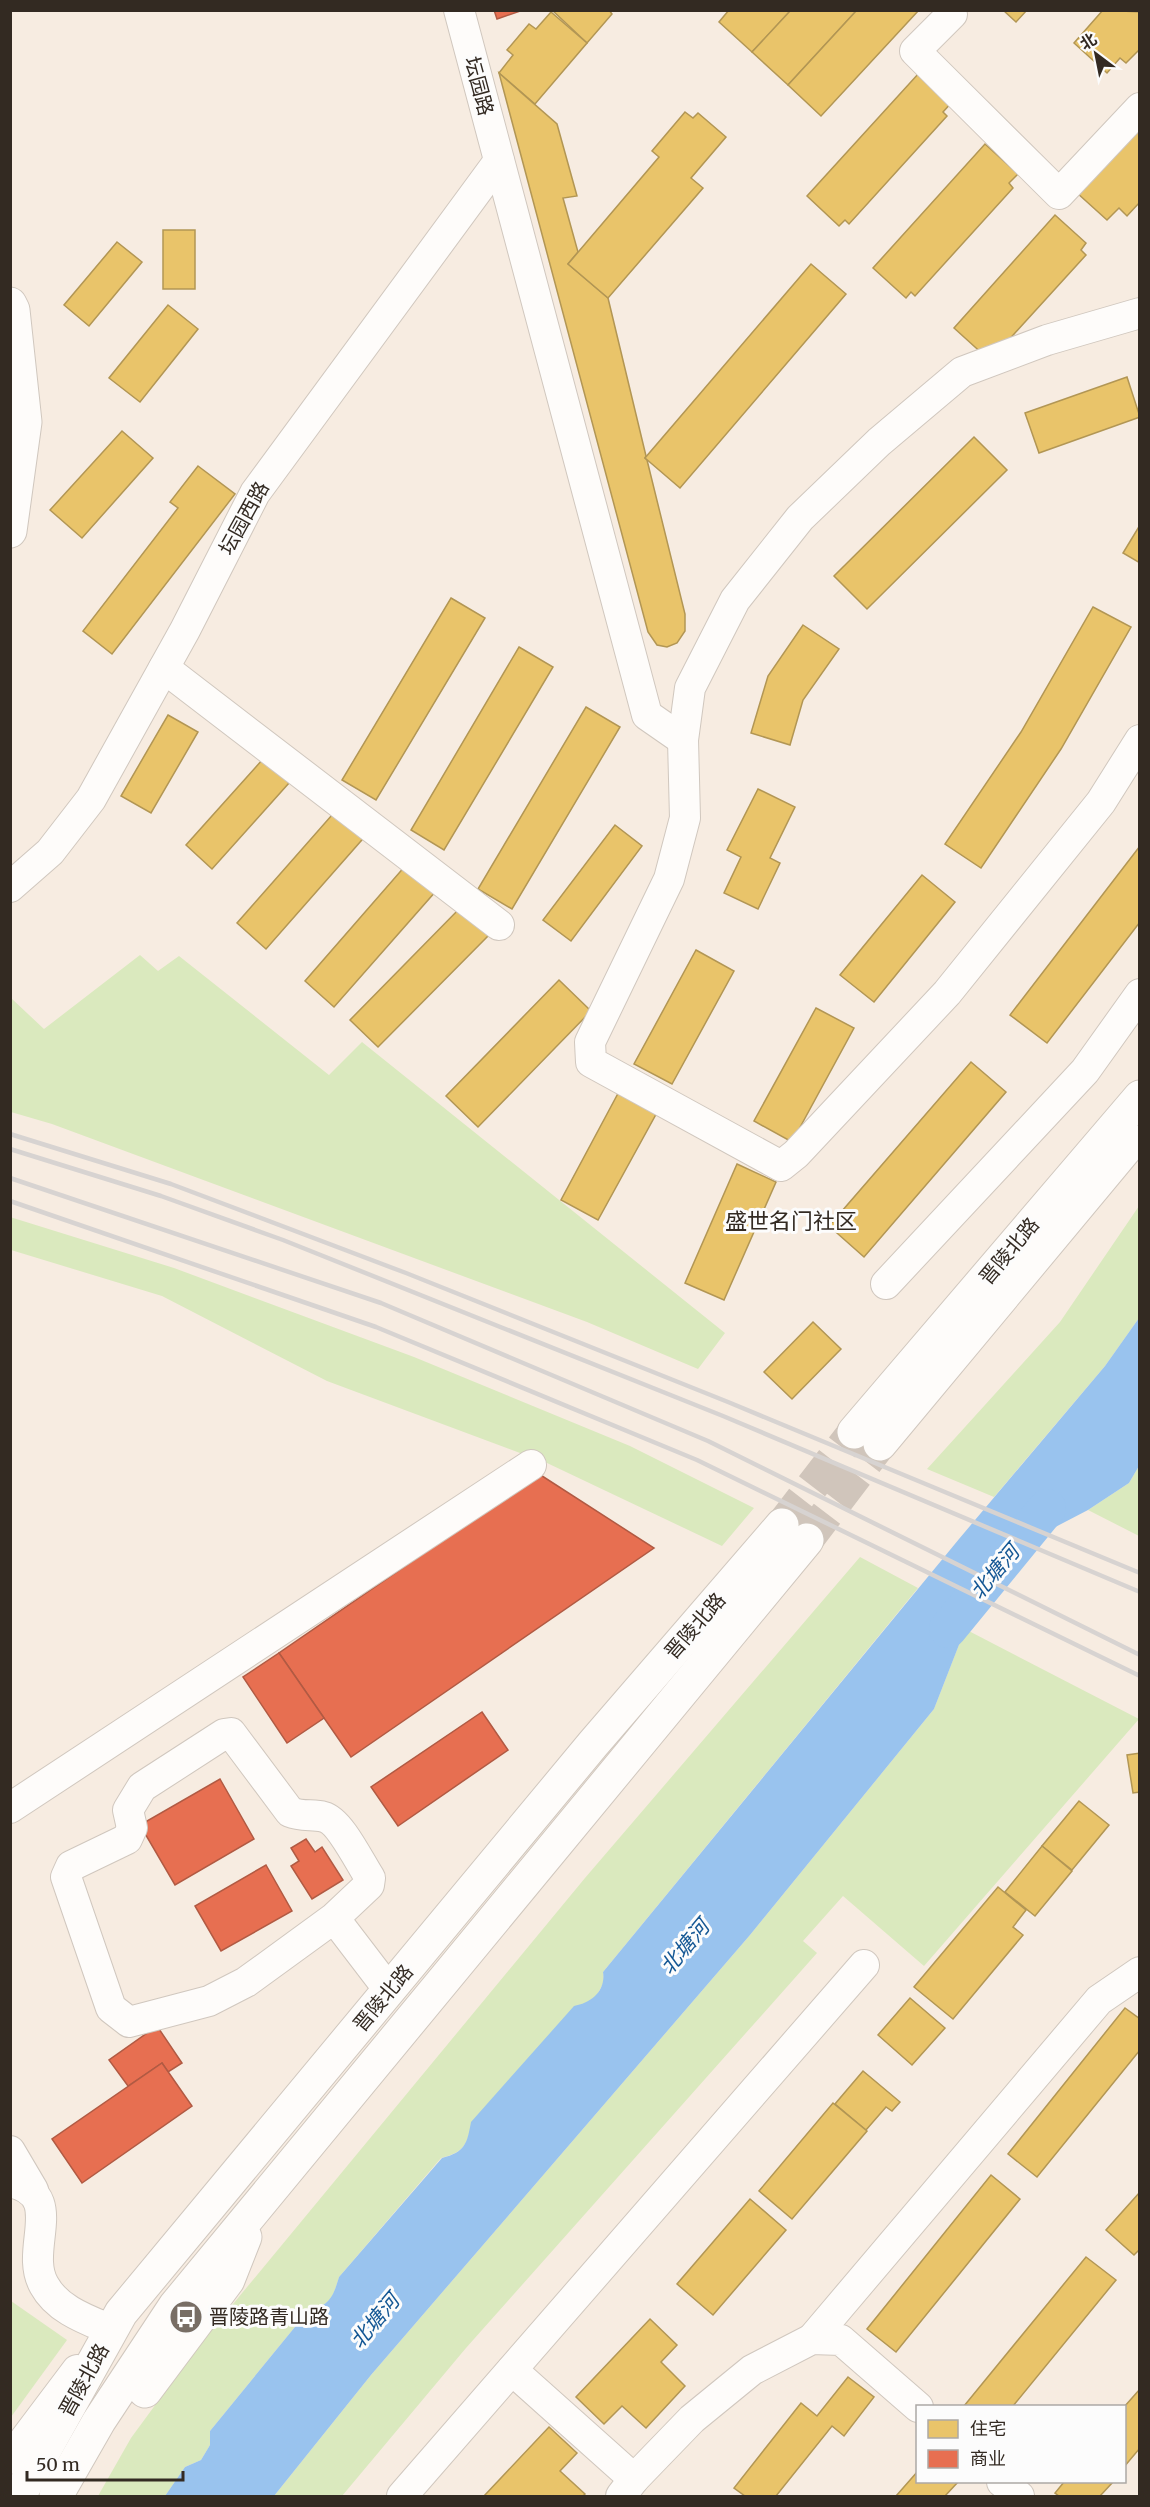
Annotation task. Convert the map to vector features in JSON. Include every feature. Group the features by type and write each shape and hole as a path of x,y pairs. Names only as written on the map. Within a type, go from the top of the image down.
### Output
{"main road":[{"path":"10,304 13,310 25,422 10,531"},
{"name":"晋陵北路","path":"1140,1097 867,1438 1140,1132"},
{"name":"晋陵北路","path":"22,2496 115,2321 594,1744 795,1533 175,2307 99,2421 56,2496"},
{"path":"79,2496 91,2469 180,2342 228,2280 258,2206"}],"street":[{"name":"坛园路","path":"459,10 647,715 682,740"},
{"path":"949,10 952,14 915,51 1059,194 1140,108"},
{"name":"坛园西路","path":"10,887 50,852 91,799 164,668 255,493 499,161"},
{"path":"1140,313 1047,340 962,372 879,442 800,518 735,600 690,688 682,740 686,818 669,879 590,1042 591,1062 781,1166 796,1154 947,993 1101,802 1129,781 1140,740"},
{"path":"164,668 499,925"},
{"path":"886,1284 1085,1071 1140,994"},
{"path":"10,1808 531,1465"},
{"path":"231,1733 291,1812 298,1816 324,1817 335,1823 370,1878 369,1885 334,1918 246,1982 209,2001 129,2022 111,2008 66,1877 71,1866 127,1839 132,1828 128,1810 142,1787 224,1734 231,1733"},
{"path":"334,1918 389,1990"},
{"path":"402,2496 864,1965"},
{"path":"512,2370 628,2488 692,2419 752,2370 812,2339 1099,2000 1140,1972"},
{"path":"10,2151 22,2186 41,2204 38,2269 44,2285 56,2300 76,2315 115,2321 10,2458"},
{"path":"22,2496 123,2364 175,2307"},
{"path":"812,2339 841,2340 916,2405"},
{"path":"1004,2483 1019,2496"}],"green space":[{"path":"140,955 158,971 179,956 329,1075 362,1042 725,1333 698,1369 587,1322 52,1124 11,1112 11,998 44,1029"},
{"path":"1139,1206 1139,1318 1105,1366 994,1497 927,1469 1060,1322"},
{"path":"10,1217 174,1268 414,1357 630,1446 754,1508 722,1546 547,1463 327,1381 162,1296 11,1250"},
{"path":"1139,1466 1139,1536 1088,1510 1129,1483"},
{"path":"860,1557 918,1588 603,1972 604,1982 597,1995 472,2122 464,2146 455,2153 441,2158 339,2277 330,2300 308,2311 210,2431 210,2445 201,2460 185,2467 165,2496 98,2496 131,2438 200,2344 585,1878"},
{"path":"965,1629 1139,1719 924,1966 843,1896 803,1941 817,1953 466,2348 342,2496 274,2496 371,2375 750,1935 934,1709"},
{"path":"11,2301 67,2340 11,2417"}],"water":[{"path":"1139,1318 1139,1466 1129,1483 1088,1510 992,1560 934,1709 750,1935 371,2375 274,2496 165,2496 185,2467 201,2460 210,2445 210,2431 308,2311 321,2306 330,2299 339,2277 442,2158 456,2153 464,2146 471,2122 574,2006 596,1995 602,1985 603,1972 959,1539 1105,1366"}],"building: 住宅":[{"path":"552,10 609,10 612,14 587,43"},
{"path":"729,10 791,10 752,52 719,22"},
{"path":"791,10 857,10 788,85 752,52"},
{"path":"857,10 919,10 821,116 788,85"},
{"path":"1003,10 1027,10 1016,22"},
{"path":"1103,10 1140,12 1140,49 1126,63 1120,58 1107,73 1074,43"},
{"path":"551,12 587,43 535,104 499,73 513,55 507,50 529,24 536,29"},
{"path":"499,73 557,124 577,196 563,198 578,252 568,264 608,298 645,458 685,614 685,631 677,643 667,647 657,645 648,632"},
{"path":"919,73 952,102 943,112 947,116 849,224 845,220 839,226 807,196"},
{"path":"685,112 693,118 698,113 726,137 691,178 703,188 608,298 568,264 659,157 652,151"},
{"path":"1140,124 1140,202 1127,216 1119,208 1107,220 1076,192"},
{"path":"985,144 1018,174 1009,183 1013,188 915,296 911,292 906,298 873,268"},
{"path":"1055,215 1086,243 1081,250 1086,255 995,355 986,357 954,328"},
{"path":"163,230 195,230 195,289 163,289"},
{"path":"117,242 142,262 89,326 64,305"},
{"path":"811,264 846,294 680,488 645,458"},
{"path":"168,305 198,329 140,402 109,378"},
{"path":"1127,377 1140,417 1039,453 1025,413"},
{"path":"122,431 153,458 82,538 50,510"},
{"path":"974,437 1007,470 867,609 834,576"},
{"path":"198,466 235,494 112,654 83,631 178,508 170,502"},
{"path":"1140,525 1140,563 1123,553"},
{"path":"451,598 485,618 376,800 342,780"},
{"path":"1093,607 1131,627 1061,749 981,868 945,844 1021,732"},
{"path":"803,625 839,649 803,700 790,745 751,733 768,676"},
{"path":"519,647 553,667 444,850 411,830"},
{"path":"586,707 620,727 512,909 478,889"},
{"path":"168,715 198,732 151,813 121,796"},
{"path":"263,759 289,783 212,869 186,845"},
{"path":"758,789 795,807 770,858 780,863 758,909 724,893 741,857 727,850"},
{"path":"339,807 368,833 266,949 237,923"},
{"path":"615,825 642,846 571,941 543,920"},
{"path":"1140,846 1140,922 1047,1043 1010,1015"},
{"path":"406,865 436,891 334,1007 305,981"},
{"path":"922,875 955,902 874,1002 840,975"},
{"path":"461,907 489,935 378,1047 350,1020"},
{"path":"696,950 734,971 672,1084 634,1064"},
{"path":"559,980 591,1011 478,1127 446,1096"},
{"path":"816,1008 854,1028 792,1142 754,1121"},
{"path":"971,1062 1006,1092 864,1257 829,1226"},
{"path":"622,1086 660,1107 598,1220 561,1200"},
{"path":"737,1164 776,1182 724,1300 685,1283"},
{"path":"813,1322 841,1349 792,1399 764,1372"},
{"path":"1140,1753 1140,1792 1133,1793 1127,1755"},
{"path":"1079,1801 1109,1825 1072,1870 1042,1846"},
{"path":"1042,1846 1072,1871 1035,1916 1005,1892"},
{"path":"998,1887 1026,1910 1013,1927 1023,1935 953,2019 914,1987"},
{"path":"910,1998 945,2028 912,2065 878,2035"},
{"path":"1125,2008 1140,2019 1140,2050 1037,2177 1008,2154"},
{"path":"863,2071 900,2102 892,2111 886,2107 866,2130 835,2104"},
{"path":"833,2103 867,2131 792,2219 759,2191"},
{"path":"991,2175 1020,2199 896,2352 867,2329"},
{"path":"1140,2192 1140,2249 1134,2255 1106,2230"},
{"path":"750,2199 786,2230 713,2315 677,2284"},
{"path":"1086,2257 1116,2280 1014,2405 965,2405"},
{"path":"650,2319 677,2345 661,2362 685,2386 646,2428 622,2406 604,2424 576,2397"},
{"path":"848,2377 874,2397 844,2436 832,2426 776,2496 745,2496 734,2488 801,2403 817,2416"},
{"path":"1140,2389 1140,2448 1126,2465 1126,2405"},
{"path":"549,2427 577,2453 560,2471 585,2494 583,2496 484,2496"},
{"path":"916,2473 916,2483 957,2483 945,2496 896,2496"},
{"path":"1063,2483 1112,2483 1100,2496 1059,2496 1055,2493"}],"building: 商业":[{"path":"494,10 523,10 497,19"},
{"path":"539,1474 654,1548 351,1757 279,1653"},
{"path":"279,1653 324,1718 287,1743 243,1677"},
{"path":"482,1712 508,1750 398,1826 371,1787"},
{"path":"220,1779 254,1839 175,1885 140,1825"},
{"path":"306,1839 315,1852 322,1847 343,1880 312,1899 291,1866 299,1861 291,1848"},
{"path":"266,1865 292,1911 221,1951 195,1906"},
{"path":"157,2026 182,2063 168,2072 162,2063 128,2086 109,2060"},
{"path":"162,2063 192,2106 82,2183 52,2139"}],"waterway":[{"name":"北塘河","path":"948,1629 1047,1508"}],"tunnel":[{"path":"782,1525 854,1432"},
{"path":"807,1540 880,1444"}],"railway":[{"path":"10,1134 171,1184 406,1273 728,1402 1140,1573"},
{"path":"10,1149 161,1196 283,1240 723,1416 1140,1592"},
{"path":"10,1178 381,1303 708,1441 1140,1655"},
{"path":"10,1201 376,1327 697,1460 1140,1676"}],"place":[{"name":"晋陵路青山路","path":"186,2317"}],"district":[{"name":"盛世名门社区","path":"791,1221"}]}
